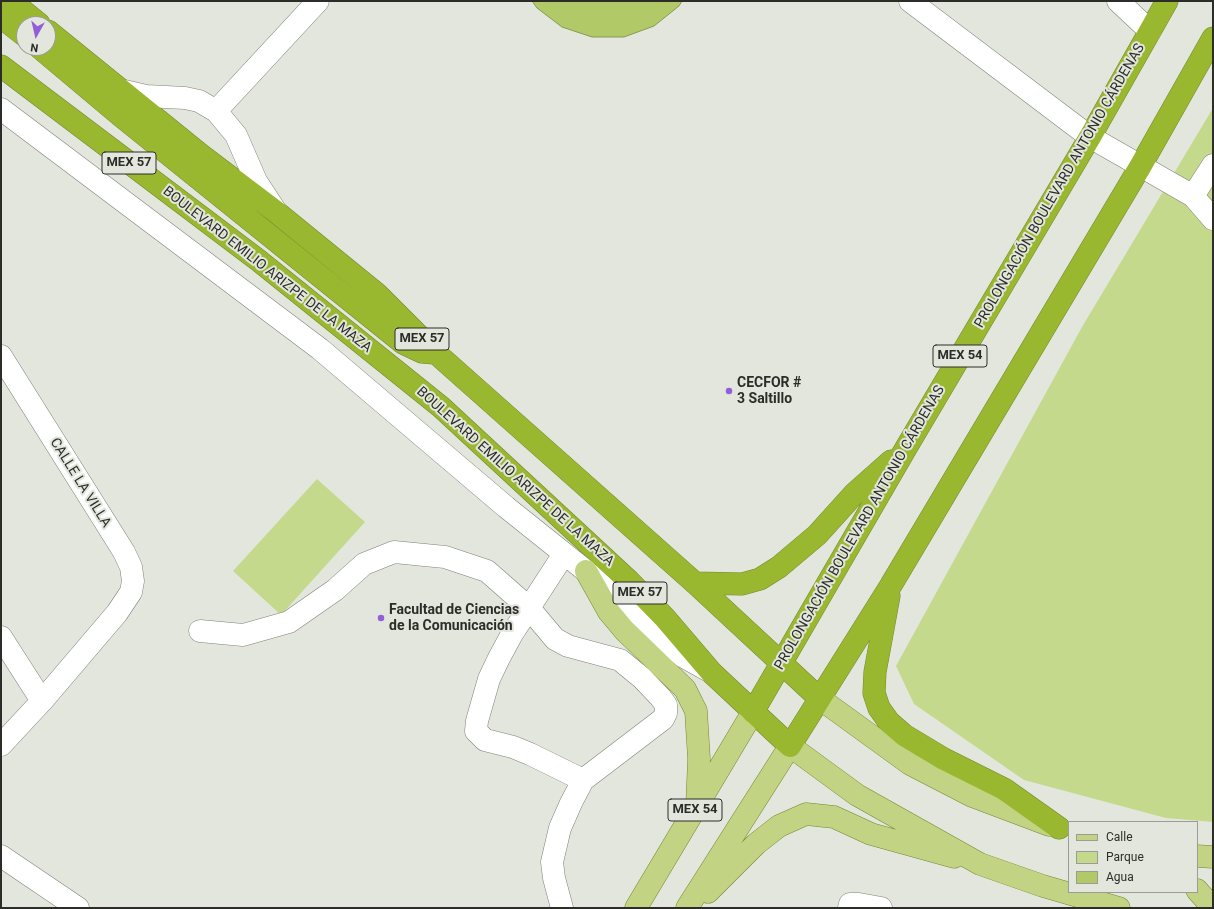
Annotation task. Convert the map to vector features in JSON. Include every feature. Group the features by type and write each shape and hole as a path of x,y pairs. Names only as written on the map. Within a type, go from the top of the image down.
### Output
{"highway":[{"path":"11,1 29,16"},
{"name":"PROLONGACIÓN BOULEVARD ANTONIO CÁRDENAS","path":"753,712 906,448 1090,137 1167,1"},
{"path":"1,17 16,29"},
{"name":"MEX 57","path":"56,38 201,155 275,211 377,294 437,354 695,583 782,662 818,698"},
{"name":"MEX 54","path":"790,746 818,698 891,585 1140,167 1213,38"},
{"path":"50,56 127,121 403,343 422,352 437,354"},
{"name":"BOULEVARD EMILIO ARIZPE DE LA MAZA","path":"1,66 258,260 441,407 629,581 666,618 712,673 790,746"},
{"path":"695,583 742,584 760,579 779,568 817,535 855,493 906,448"},
{"path":"891,585 875,672 874,693 879,708 889,722 904,735 944,759 1004,789 1064,830"}],"main road":[{"path":"586,572 614,618 624,630 685,689 696,711 699,759 697,806"},
{"path":"818,698 910,764 972,796 1064,830"},
{"name":"PROLONGACIÓN BOULEVARD ANTONIO CÁRDENAS","path":"636,908 753,712"},
{"name":"BOULEVARD EMILIO ARIZPE DE LA MAZA","path":"790,746 857,795 980,864 1043,886 1119,908"},
{"name":"MEX 54","path":"687,908 790,746"},
{"path":"691,908 756,844 779,826 806,814 834,817 871,834 980,864"},
{"path":"1198,856 1213,857"},
{"path":"1198,891 1212,908"}],"street":[{"path":"216,111 318,1"},
{"path":"910,1 1090,137 1193,196 1213,219"},
{"path":"1118,1 1150,31"},
{"path":"120,90 146,96 185,98 199,101 216,111 236,135 256,181 275,211"},
{"path":"1,109 320,349 506,507 586,572 684,657 712,673"},
{"path":"1193,196 1213,165"},
{"name":"CALLE LA VILLA","path":"1,356 120,545 131,567 133,581 131,592 117,613 42,701 1,745"},
{"path":"200,631 243,635 289,622 335,590 364,564 394,552 445,556 487,571 529,608 555,639 568,646 620,660 642,678 666,706 666,713 663,720 583,780 560,828 552,862 554,878 562,908"},
{"path":"564,554 512,634 489,679 477,721 476,731 485,740 524,752 583,780"},
{"path":"1,637 42,701"},
{"path":"1,856 78,908"},
{"path":"849,908 850,904 882,908"}],"green space":[{"path":"1213,108 1213,822 1166,818 1024,780 914,704 896,666 1082,327"},
{"path":"317,479 365,522 281,615 233,571"}],"water":[{"path":"532,1 682,1 679,6 654,26 624,37 592,37 562,27 537,8"}],"place":[{"name":"CECFOR # 3 Saltillo","path":"729,391"},
{"name":"Facultad de Ciencias de la Comunicación","path":"381,618"}]}
